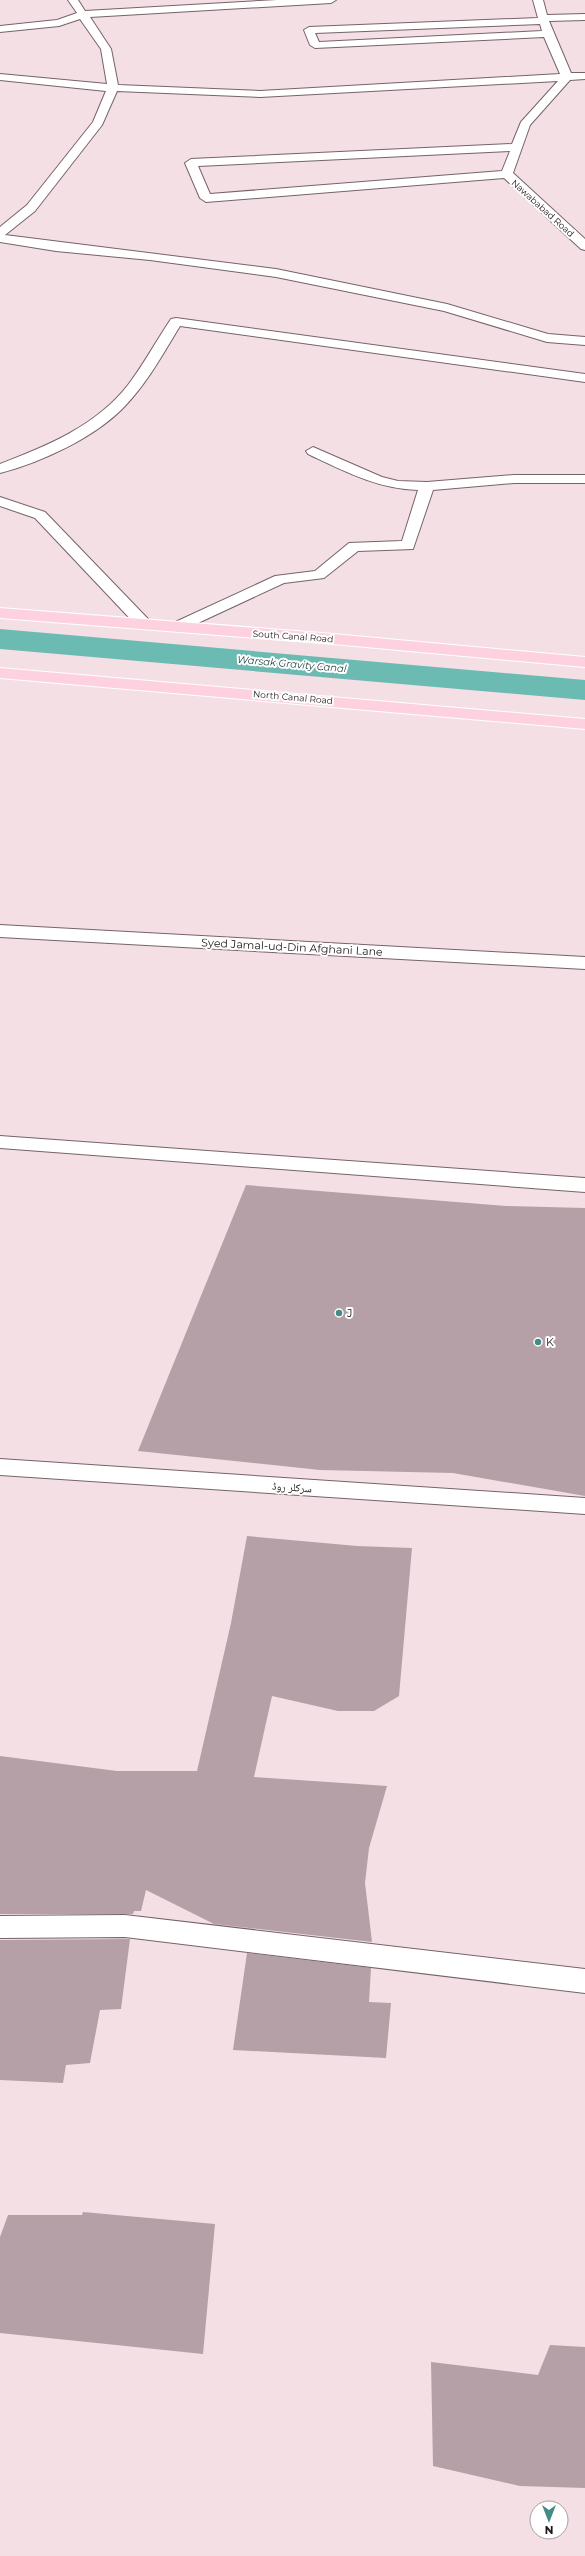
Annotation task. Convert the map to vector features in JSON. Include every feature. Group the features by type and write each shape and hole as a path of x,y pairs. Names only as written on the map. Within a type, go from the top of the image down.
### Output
{"main road":[{"name":"South Canal Road","path":"0,613 585,662"},
{"name":"North Canal Road","path":"0,672 585,724"}],"street":[{"path":"0,233 31,208 93,129 113,88 106,49 84,14 73,0"},
{"path":"0,29 60,23 84,14 186,3 331,0"},
{"path":"538,0 549,34 567,77"},
{"path":"549,34 314,45 309,30 585,17"},
{"path":"0,77 113,88 260,94 585,76"},
{"name":"Nawababad Road","path":"567,77 525,124 507,174 585,246"},
{"path":"507,174 421,180 302,193 206,198 191,163 516,147"},
{"path":"0,238 56,247 150,256 276,273 447,308 547,338 585,341"},
{"path":"0,469 51,450 95,425 132,390 176,322 585,378"},
{"path":"312,451 377,480 398,486 427,486 514,479 585,479"},
{"path":"177,627 281,579 319,575 354,546 408,546 427,486"},
{"path":"0,501 40,515 144,624"},
{"name":"Syed Jamal-ud-Din Afghani Lane","path":"0,931 585,963"},
{"path":"0,1142 585,1185"},
{"name":"سرکلر روڈ","path":"0,1467 585,1506"},
{"path":"0,1927 125,1926 585,1981"}],"building":[{"name":"J","path":"246,1185 506,1206 585,1208 585,1496 453,1473 320,1470 138,1451"},
{"path":"247,1536 357,1546 412,1548 399,1696 374,1711 338,1711 272,1696 254,1777 387,1786 369,1848 365,1883 372,1942 214,1924 146,1890 141,1911 134,1911 133,1914 0,1914 0,1756 117,1771 197,1771 231,1623"},
{"path":"130,1939 121,2009 100,2010 90,2063 66,2065 63,2083 0,2080 0,1940"},
{"path":"247,1953 371,1968 369,2002 391,2003 386,2058 233,2050"},
{"path":"83,2212 215,2224 203,2354 0,2333 0,2237 8,2215 82,2215"},
{"path":"550,2345 585,2347 585,2488 520,2486 433,2466 431,2362 538,2375"}],"waterway":[{"name":"Warsak Gravity Canal","path":"0,639 585,690"}],"place":[{"name":"J","path":"339,1313"},
{"name":"K","path":"538,1342"}]}
